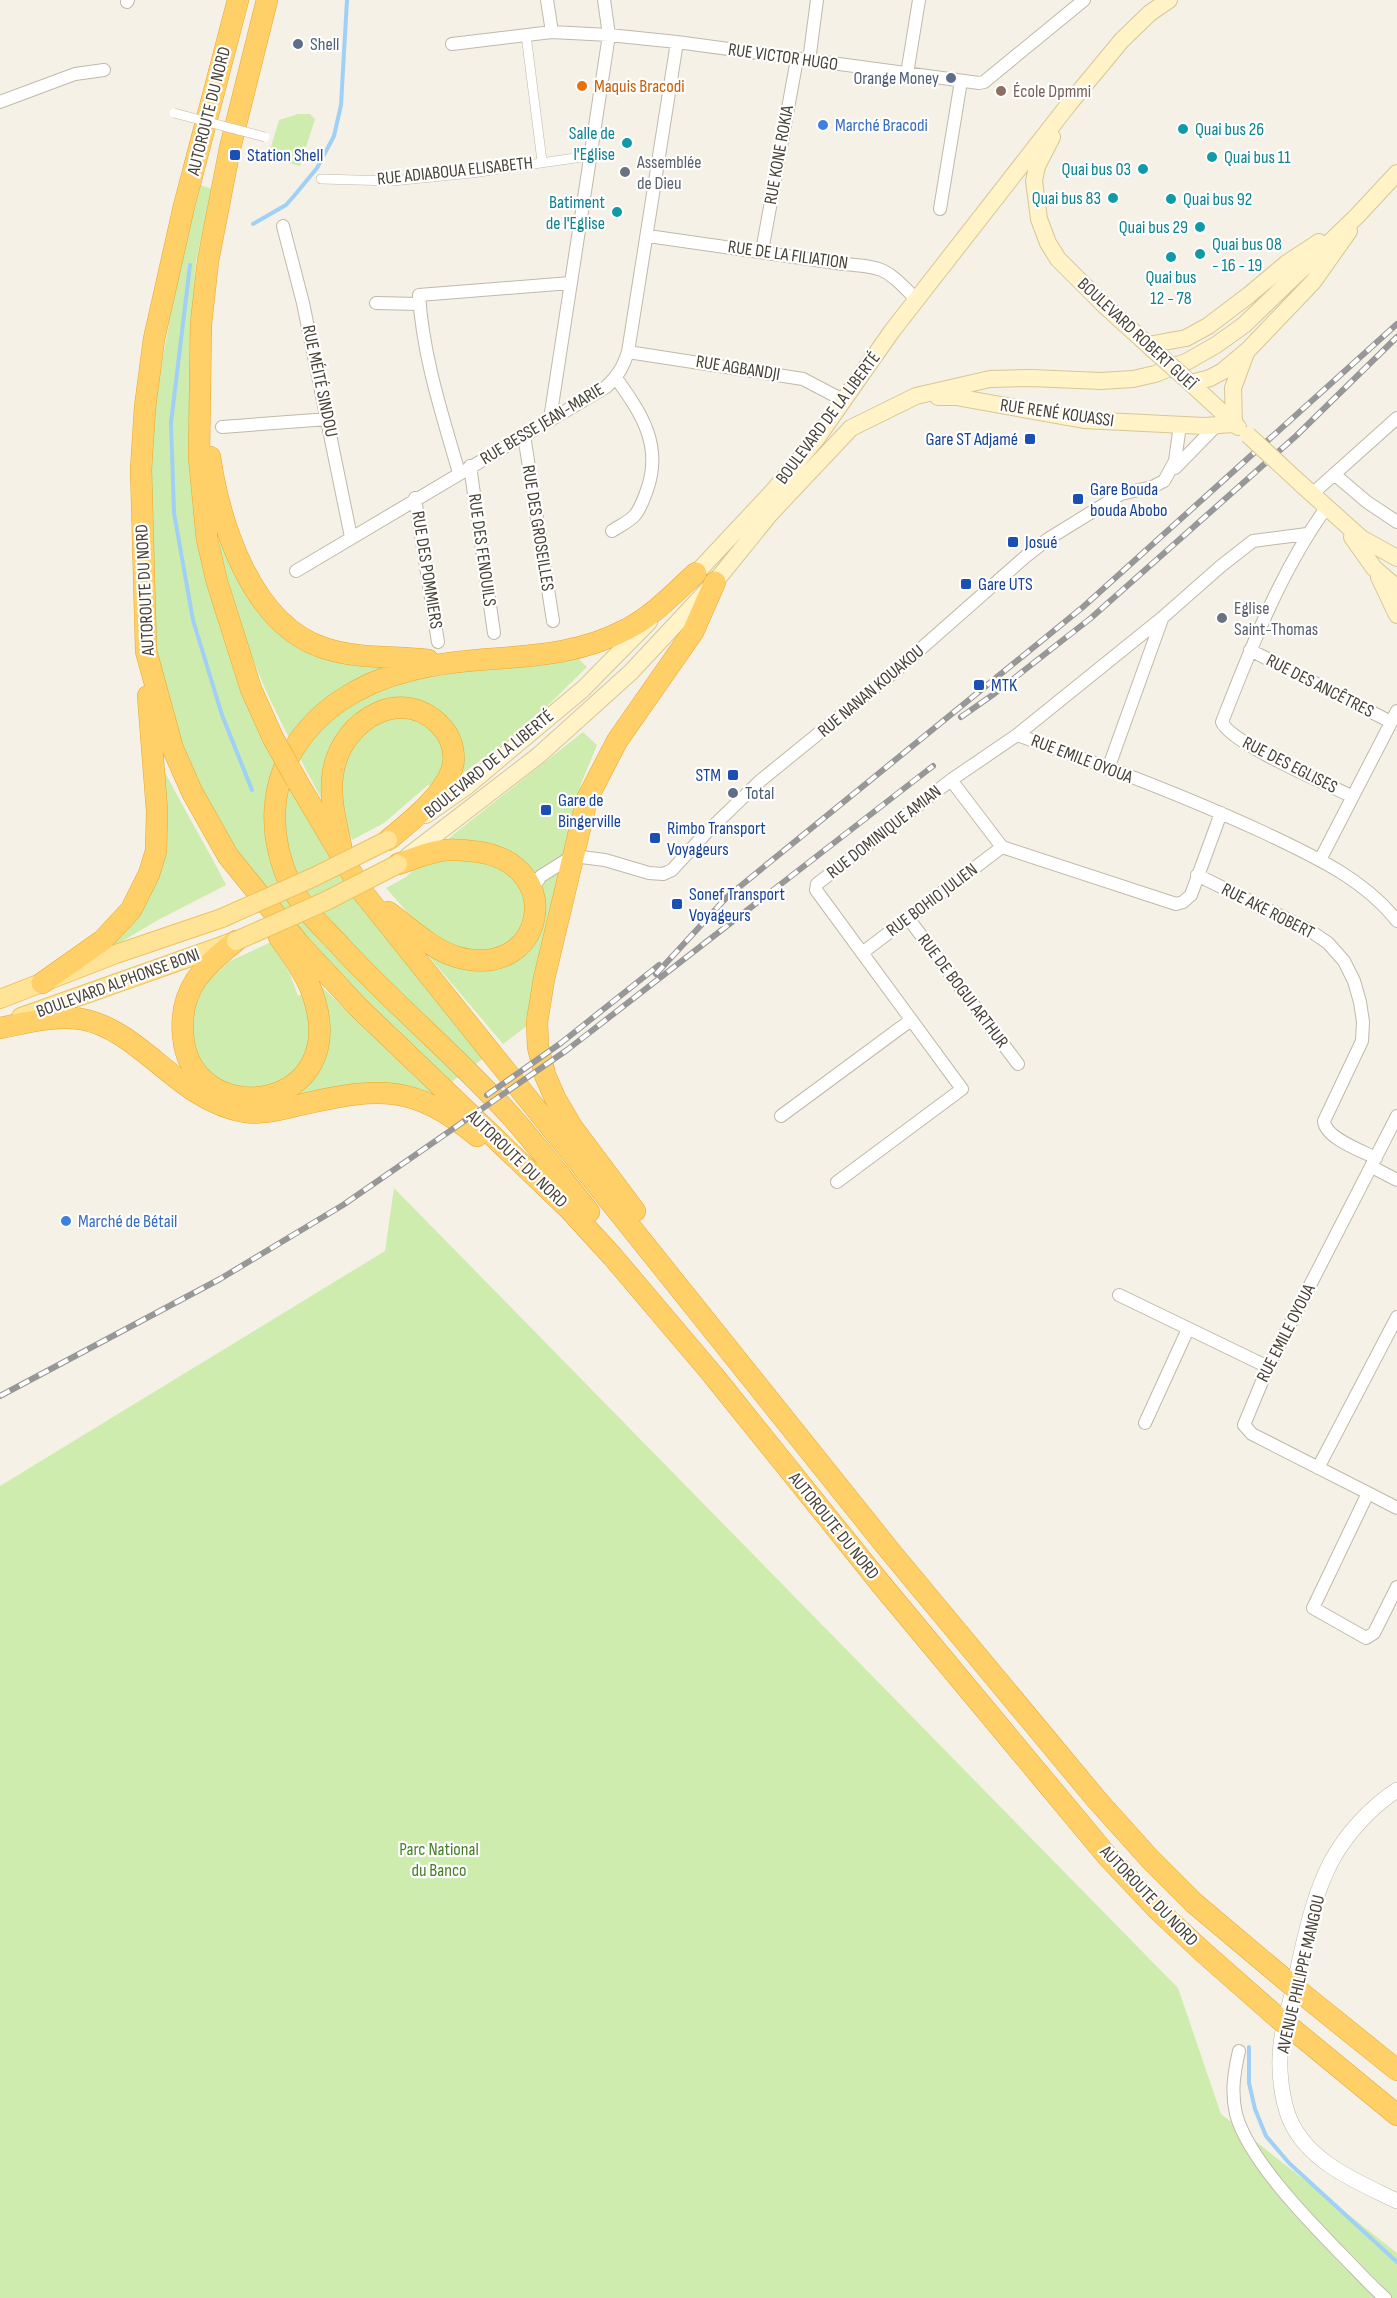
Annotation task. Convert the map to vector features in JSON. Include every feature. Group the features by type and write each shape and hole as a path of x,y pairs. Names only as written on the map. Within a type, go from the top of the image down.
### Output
{"highway":[{"name":"AUTOROUTE DU NORD","path":"238,0 184,206 154,339 145,407 141,469 146,651 173,749 192,792 228,856 301,946 359,1008 522,1162 613,1257 713,1375 888,1593 1108,1857 1173,1924 1278,2018 1397,2115"},
{"name":"AUTOROUTE DU NORD","path":"267,0 230,148 208,261 201,324 199,458 207,539 217,582 251,689 273,738 364,894 890,1551 1097,1800 1150,1859 1194,1903 1397,2070"},
{"path":"200,410 219,500 228,530 252,584 283,625 300,638 322,648 346,654 452,663"},
{"path":"706,578 628,629 582,648 556,654 424,666 381,679 338,702 305,731 288,761 274,806 275,832 291,884 310,914 360,967 510,1115 620,1250 713,1375"},
{"path":"695,1308 666,1251 572,1127 545,1075 538,1047 537,1022 544,979 584,807 617,741 693,632 706,578"},
{"path":"42,983 103,940 131,910 149,874 156,851 157,811 146,651"},
{"path":"345,864 335,819 332,775 340,748 348,734 370,716 399,708 414,709 425,713 439,723 448,735 453,750 453,766 437,795 388,840"},
{"path":"364,894 438,950 471,960 488,961 514,952 529,934 535,920 536,908 532,889 519,870 507,860 487,854 446,850 398,864"},
{"path":"228,856 242,887 301,970 312,991 318,1014 320,1031 317,1052 309,1070 296,1083 281,1092 260,1099 238,1097 206,1082 193,1067 183,1038 184,1005 199,974 208,963 236,941"},
{"path":"0,1027 65,1018 98,1023 121,1036 202,1096 225,1107 247,1112 267,1112 364,1092 388,1092 409,1096 443,1111 499,1154 522,1162"}],"main road":[{"name":"BOULEVARD DE LA LIBERTÉ","path":"388,840 466,787 583,689 706,578 817,438 916,299 1069,104 1122,40 1150,13 1169,0"},
{"name":"BOULEVARD ROBERT GUEÏ","path":"1069,104 1037,166 1034,181 1039,219 1048,243 1058,259 1104,305 1326,508 1361,538 1390,554"},
{"path":"398,864 475,807 591,711 631,672 706,578 851,428 916,396 990,379 1101,381 1133,379 1155,374 1197,356 1244,325 1358,216 1396,173"},
{"path":"1188,380 1210,378 1248,350 1313,282 1338,249 1358,216"},
{"path":"1145,341 1186,338 1208,326 1249,296 1287,263 1344,228"},
{"path":"1234,424 1233,388 1248,350"},
{"name":"RUE RENÉ KOUASSI","path":"916,396 956,397 1084,420 1180,425 1234,424"},
{"name":"BOULEVARD ROBERT GUEÏ","path":"1341,521 1374,568 1397,588"},
{"path":"1374,568 1397,615"},
{"name":"BOULEVARD ALPHONSE BONI","path":"0,999 116,954 222,918 314,877 388,840"},
{"name":"BOULEVARD ALPHONSE BONI","path":"0,1027 97,989 236,941 287,920 398,864"}],"street":[{"path":"547,0 552,32"},
{"path":"550,419 609,34 604,0"},
{"name":"RUE KONE ROKIA","path":"762,251 816,0"},
{"path":"907,74 918,0"},
{"name":"RUE VICTOR HUGO","path":"452,44 552,32 609,34 979,84 1084,0"},
{"path":"526,35 542,161"},
{"name":"RUE BESSE JEAN-MARIE","path":"296,571 415,498 606,387 616,378 623,368 628,352 677,42"},
{"path":"0,102 75,74 104,70"},
{"path":"940,209 961,81"},
{"path":"174,113 265,137"},
{"name":"RUE ADIABOUA ELISABETH","path":"321,179 392,181 472,173 542,161 590,156"},
{"name":"RUE MÉITÉ SINDOU","path":"283,226 303,303 351,537"},
{"name":"RUE DE LA FILIATION","path":"648,236 843,264 873,266 890,273 916,299"},
{"path":"376,303 419,304 419,295 570,283"},
{"name":"RUE DES FENOUILS","path":"419,304 430,374 465,470 494,633"},
{"name":"RUE AGBANDJI","path":"628,352 802,379 843,400"},
{"path":"612,531 634,516 642,502 651,479 652,446 647,427 639,411 616,378"},
{"path":"1306,489 1334,474 1397,418"},
{"path":"222,427 328,419"},
{"path":"1172,471 1180,425"},
{"name":"RUE NANAN KOUAKOU","path":"573,856 606,860 649,873 663,874 672,870 759,781 898,668 1025,557 1048,539 1121,494 1152,487 1164,481 1217,425"},
{"name":"RUE DES GROSEILLES","path":"524,435 553,621"},
{"path":"1334,474 1367,502 1397,522"},
{"name":"RUE DES POMMIERS","path":"415,498 438,642"},
{"name":"RUE DES EGLISES","path":"1326,508 1307,534 1250,650 1222,722 1224,727 1248,744 1352,796"},
{"name":"RUE EMILE OYOUA","path":"1017,735 1253,541 1307,534"},
{"path":"1390,554 1397,563"},
{"path":"1108,768 1162,618"},
{"name":"RUE DES ANCÊTRES","path":"1250,650 1394,716"},
{"path":"1320,860 1394,716"},
{"path":"951,780 1017,735"},
{"name":"RUE EMILE OYOUA","path":"1017,735 1221,813 1320,860 1358,883 1384,905 1397,921"},
{"name":"RUE DOMINIQUE AMIAN","path":"837,1182 962,1089 815,887 951,780 1002,848"},
{"path":"1002,848 1176,904 1191,896 1221,813"},
{"name":"RUE BOHIO JULIEN","path":"862,953 1002,848"},
{"path":"532,889 541,876 573,856"},
{"name":"RUE AKE ROBERT","path":"1197,875 1309,930 1328,942 1344,961 1354,981 1360,1002 1363,1022 1362,1041 1323,1121 1330,1134 1374,1163"},
{"name":"RUE DE BOGUI ARTHUR","path":"908,918 1018,1064"},
{"path":"781,1116 911,1020"},
{"name":"RUE EMILE OYOUA","path":"1397,1116 1268,1367 1244,1425 1252,1434 1397,1508"},
{"path":"1374,1163 1397,1180"},
{"path":"1119,1295 1268,1367"},
{"path":"1318,1468 1397,1317"},
{"path":"1145,1423 1188,1329"},
{"path":"1368,1493 1313,1608 1366,1638 1374,1633 1397,1587"},
{"name":"AVENUE PHILIPPE MANGOU","path":"1397,1791 1381,1802 1350,1834 1339,1848 1325,1876 1299,1963 1281,2044 1280,2071 1290,2120 1303,2140 1321,2158 1346,2175 1397,2201"},
{"path":"1239,2051 1232,2079 1236,2115 1252,2147 1272,2177 1303,2215 1385,2298"}],"green space":[{"path":"298,114 310,114 315,119 300,166 268,157 279,120"},
{"path":"200,185 212,189 196,261 192,325 209,585 241,692 484,1058 450,1083 363,1005 242,863 179,748 157,661 148,510 154,406 181,259"},
{"path":"213,502 234,563 321,656 576,656 587,667 532,721 490,754 448,784 428,785 384,823 352,840 345,822 332,819 263,684 232,594"},
{"path":"583,732 597,745 581,784 574,811 531,1023 503,1044 421,947 422,929 386,888 406,877 454,834"},
{"path":"162,766 226,885 158,920 116,945 114,942 139,910"},
{"path":"271,942 290,974 298,996 320,985 434,1095 410,1087 291,1100 224,1085 197,1063 189,1011 195,996 230,961"},
{"name":"Parc National du Banco","path":"394,1188 1178,1988 1221,2114 1397,2253 1397,2298 0,2298 0,1486 385,1251"}],"waterway":[{"path":"253,224 286,205 317,168 334,136 341,105 347,0"},
{"path":"190,265 171,423 174,513 193,620 222,715 252,790"},
{"path":"1249,2047 1249,2083 1255,2109 1266,2136 1289,2163 1397,2262"}],"railway":[{"path":"656,974 727,897 1083,607 1397,324"},
{"path":"961,717 1091,618 1296,436 1397,337"},
{"path":"0,1396 220,1279 343,1205 567,1050 933,766"},
{"path":"487,1095 561,1043 659,965"}],"place":[{"name":"Shell","path":"298,44"},
{"name":"Orange Money","path":"951,78"},
{"name":"Maquis Bracodi","path":"582,86"},
{"name":"École Dpmmi","path":"1001,91"},
{"name":"Marché Bracodi","path":"823,125"},
{"name":"Quai bus 26","path":"1183,129"},
{"name":"Salle de l'Eglise","path":"627,143"},
{"name":"Station Shell","path":"235,155"},
{"name":"Quai bus 11","path":"1212,157"},
{"name":"Quai bus 03","path":"1143,169"},
{"name":"Assemblée de Dieu","path":"625,172"},
{"name":"Quai bus 83","path":"1113,198"},
{"name":"Quai bus 92","path":"1171,199"},
{"name":"Batiment de l'Eglise","path":"617,212"},
{"name":"Quai bus 29","path":"1200,227"},
{"name":"Quai bus 08 - 16 - 19","path":"1200,254"},
{"name":"Quai bus 12 - 78","path":"1171,257"},
{"name":"Gare ST Adjamé","path":"1030,439"},
{"name":"Gare Bouda bouda Abobo","path":"1078,499"},
{"name":"Josué","path":"1013,542"},
{"name":"Gare UTS","path":"966,584"},
{"name":"Eglise Saint-Thomas","path":"1222,618"},
{"name":"MTK","path":"979,685"},
{"name":"STM","path":"733,775"},
{"name":"Total","path":"733,793"},
{"name":"Gare de Bingerville","path":"546,810"},
{"name":"Rimbo Transport Voyageurs","path":"655,838"},
{"name":"Sonef Transport Voyageurs","path":"677,904"},
{"name":"Marché de Bétail","path":"66,1221"}]}
